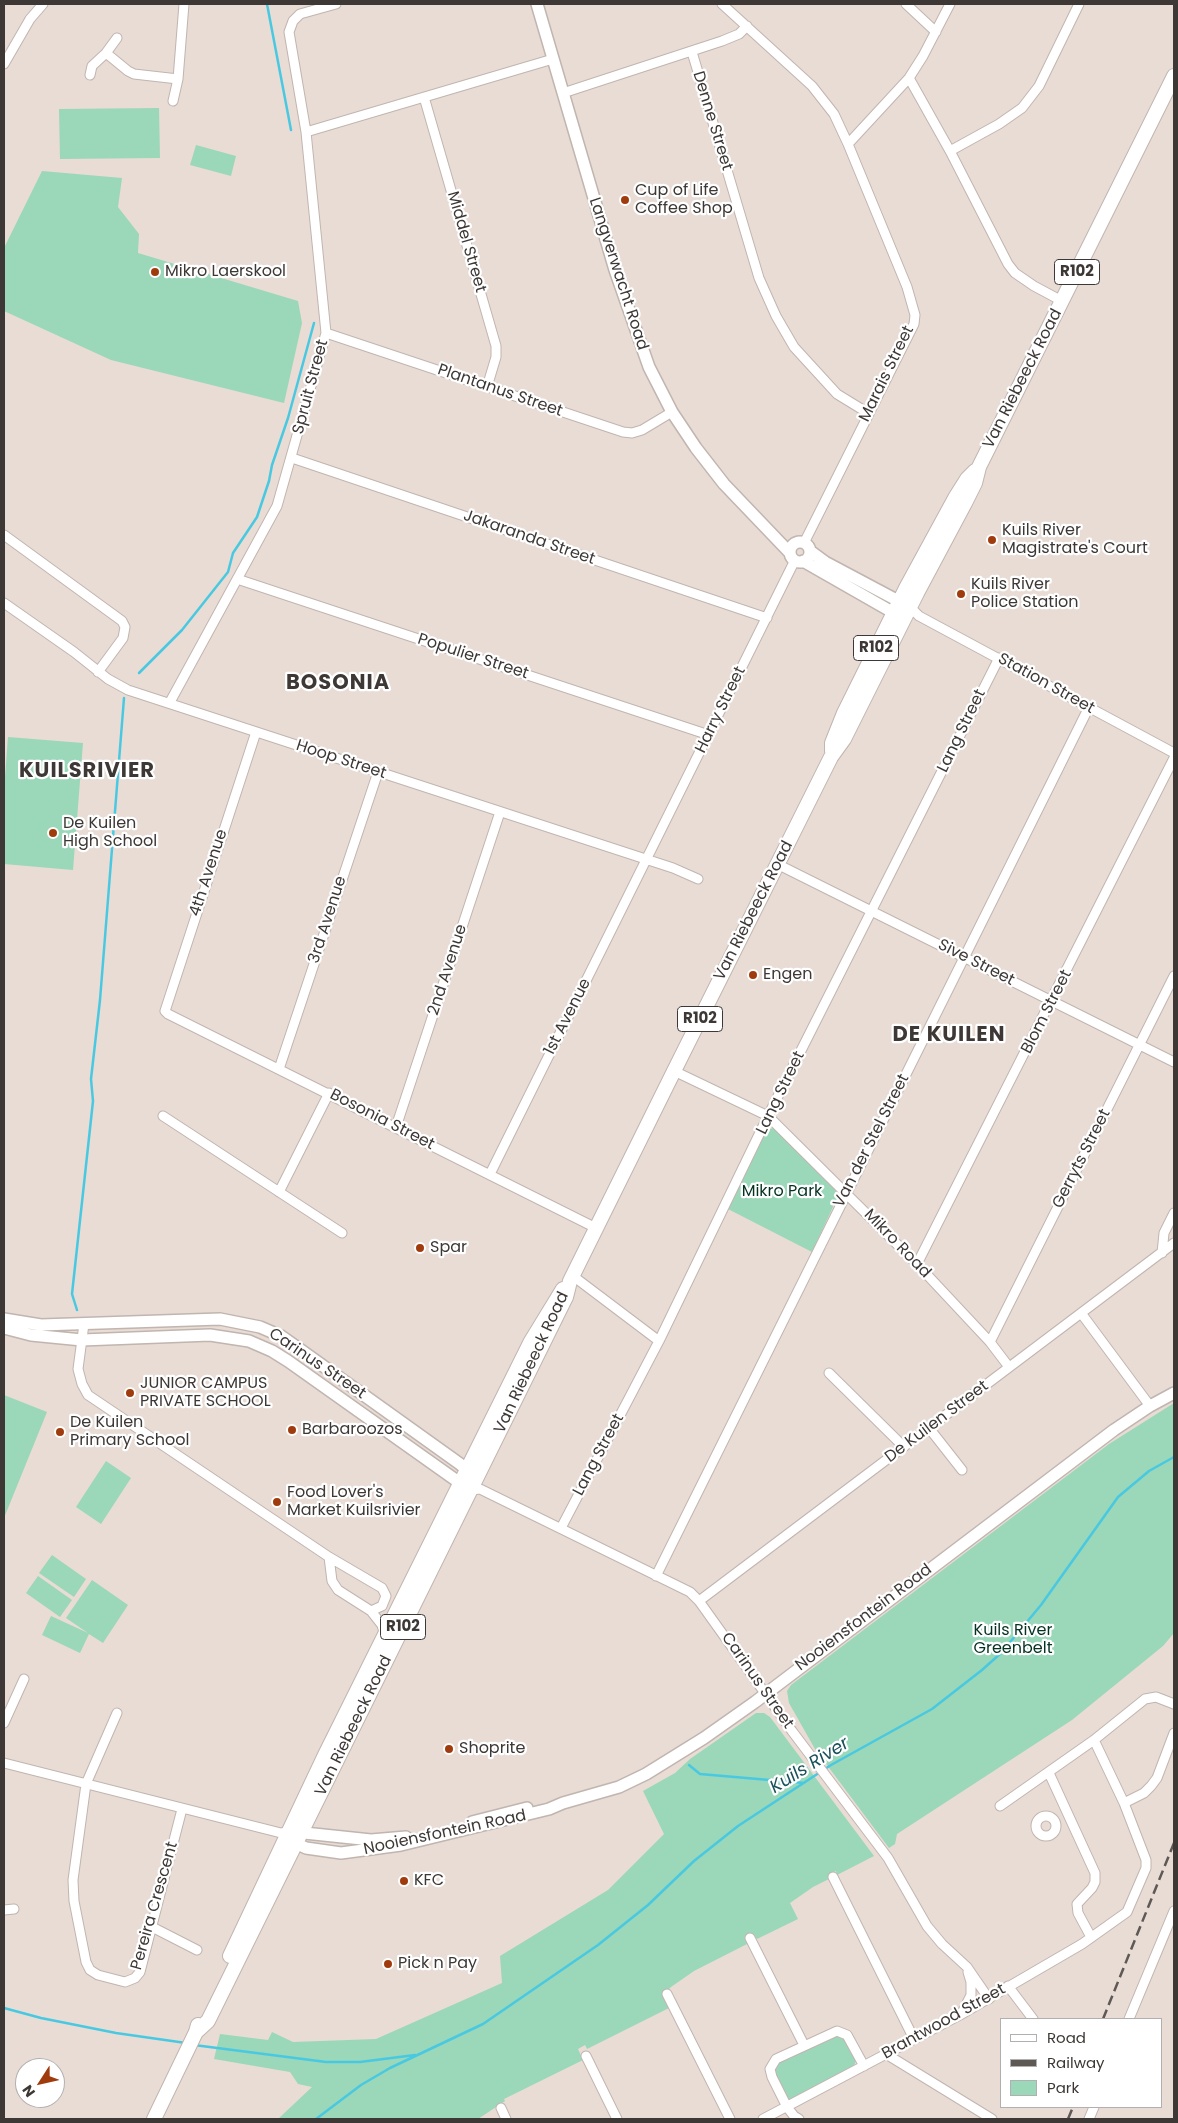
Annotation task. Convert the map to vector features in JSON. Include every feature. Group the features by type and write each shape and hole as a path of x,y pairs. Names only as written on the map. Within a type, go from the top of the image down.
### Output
{"main road":[{"name":"Van Riebeeck Road","path":"290,1836 471,1482 530,1343 559,1292 571,1278 832,757 832,743 844,713 905,611 966,503 975,483 979,467 1174,76"},
{"name":"Van Riebeeck Road","path":"154,2119 196,2032 208,2021 290,1836 385,1636 471,1482"}],"street":[{"path":"4,64 30,19 43,4"},
{"path":"174,101 178,78 184,4"},
{"name":"Spruit Street","path":"170,702 277,506 326,333 306,132 289,28 296,18 307,12 336,4"},
{"name":"Langverwacht Road","path":"537,4 626,306 649,367 672,412 696,448 724,484 756,516 800,552 905,611"},
{"name":"Marais Street","path":"722,4 824,100 848,144 907,287 915,315 914,324 800,552"},
{"path":"906,4 936,32"},
{"path":"848,144 909,78 950,4"},
{"path":"950,151 999,124 1022,108 1039,86 1079,4"},
{"path":"563,93 692,52 740,34 747,26"},
{"path":"90,75 92,66 106,53 117,38"},
{"name":"Denne Street","path":"692,52 759,278 776,316 794,347 837,394 868,414"},
{"path":"106,53 134,74 178,78"},
{"path":"306,132 553,59"},
{"path":"909,78 950,151 1008,264 1016,273 1034,286 1062,301"},
{"name":"Middel Street","path":"424,97 496,346 496,357 487,387"},
{"name":"Plantanus Street","path":"326,333 623,432 632,433 642,430 672,412"},
{"name":"Jakaranda Street","path":"292,458 767,618"},
{"path":"4,535 122,621 125,627 123,638 98,672"},
{"name":"Harry Street","path":"646,860 800,552"},
{"name":"Populier Street","path":"237,579 709,735"},
{"name":"Hoop Street","path":"4,603 98,672 128,690 170,702 698,879"},
{"name":"Station Street","path":"905,611 999,658 1174,753"},
{"name":"Lang Street","path":"561,1528 659,1341 768,1116 999,658"},
{"name":"Van der Stel Street","path":"656,1576 1089,708"},
{"name":"4th Avenue","path":"168,1014 165,1011 165,1006 256,732"},
{"name":"Blom Street","path":"917,1264 1174,758"},
{"name":"3rd Avenue","path":"279,1069 378,772"},
{"name":"2nd Avenue","path":"396,1128 500,812"},
{"name":"1st Avenue","path":"490,1174 646,860"},
{"name":"Sive Street","path":"777,864 1174,1062"},
{"name":"Gerryts Street","path":"990,1342 1174,976"},
{"name":"Bosonia Street","path":"168,1014 596,1228"},
{"name":"Mikro Road","path":"674,1071 768,1116 917,1264 990,1342 1009,1367"},
{"path":"279,1192 329,1094"},
{"path":"163,1116 342,1233"},
{"path":"1162,1253 1164,1233 1174,1213"},
{"name":"De Kuilen Street","path":"699,1601 1174,1244"},
{"path":"571,1278 659,1341"},
{"path":"1081,1313 1150,1406"},
{"name":"Carinus Street","path":"4,1319 34,1324 84,1324 220,1319 260,1327 281,1336 298,1348 471,1482"},
{"path":"84,1324 79,1377 88,1395 329,1557 382,1588 386,1601 378,1609 371,1611"},
{"name":"Carinus Street","path":"4,1328 31,1335 82,1340 220,1335 255,1343 288,1361 471,1482 690,1592 699,1601 899,1875 927,1926 972,1974 989,1998"},
{"path":"829,1374 904,1447"},
{"name":"Nooiensfontein Road","path":"290,1836 319,1851 341,1853 373,1850 502,1822 606,1791 646,1774 704,1738 766,1693 1114,1430 1150,1406 1174,1393"},
{"path":"929,1428 962,1470"},
{"path":"329,1557 334,1586 371,1611 382,1625 385,1636"},
{"path":"4,1723 24,1679"},
{"path":"1000,1806 1094,1740 1144,1699 1156,1697 1174,1704"},
{"path":"86,1784 117,1714"},
{"path":"1094,1740 1124,1803 1144,1792 1157,1778 1174,1733"},
{"path":"4,1763 290,1836"},
{"path":"1049,1773 1095,1874 1095,1882 1092,1888 1077,1904 1078,1913 1090,1938"},
{"name":"Pereira Crescent","path":"86,1784 73,1880 74,1901 86,1962 90,1970 98,1975 125,1982 135,1978 140,1972 182,1809"},
{"name":"Brantwood Street","path":"763,2119 960,2015 1121,1918 1131,1904 1146,1868 1146,1860 1124,1803"},
{"path":"1055,1823 1069,1817"},
{"path":"833,1877 914,2039"},
{"path":"4,1910 14,1909"},
{"path":"1129,2018 1174,1911"},
{"path":"152,1927 197,1950"},
{"path":"750,1938 804,2045"},
{"name":"Carinus Street","path":"959,1960 970,1976 972,1989 967,2006 960,2015"},
{"path":"1008,1986 1032,2018"},
{"path":"668,1994 730,2119"},
{"path":"799,2119 787,2107 772,2077 771,2065 776,2059 831,2032 840,2031 850,2039 864,2066"},
{"path":"886,2054 992,2119"},
{"path":"586,2056 617,2119"},
{"path":"500,2108 506,2119"}],"green space":[{"path":"159,108 160,158 60,159 59,109"},
{"path":"196,145 236,156 231,176 190,165"},
{"path":"42,171 122,178 118,207 139,234 138,253 298,301 302,323 284,403 111,360 4,311 4,248"},
{"path":"8,737 83,743 73,870 4,864 4,790"},
{"name":"Mikro Park","path":"773,1128 839,1194 812,1252 728,1209 767,1130"},
{"path":"4,1395 47,1412 4,1518"},
{"name":"Kuils River Greenbelt","path":"1174,1403 1174,1633 1163,1646 1072,1720 897,1834 895,1844 889,1848 815,1749 789,1703 787,1691 791,1685 1109,1444"},
{"path":"106,1461 131,1478 101,1524 76,1507"},
{"path":"52,1555 86,1579 74,1597 39,1573"},
{"path":"38,1576 72,1600 60,1617 26,1593"},
{"path":"92,1580 128,1605 103,1643 89,1634 80,1653 42,1635 51,1616 88,1633 66,1618"},
{"path":"756,1713 764,1713 770,1717 874,1856 837,1875 836,1871 828,1875 829,1879 813,1887 790,1903 798,1919 757,1939 754,1935 747,1939 749,1943 694,1971 671,1987 663,1995 669,2008 587,2049 585,2045 578,2049 583,2060 504,2099 505,2101 478,2119 278,2119 312,2087 298,2084 290,2072 214,2059 220,2034 268,2040 272,2032 293,2042 376,2039 502,1983 500,1956 608,1890 664,1834 643,1791 675,1773 690,1759"},
{"path":"837,2035 844,2039 856,2060 854,2066 792,2099 788,2099 776,2075 775,2068 779,2062"}],"waterway":[{"path":"267,4 291,130"},
{"path":"139,673 182,630 228,572 233,553 257,517 288,418 314,323"},
{"path":"77,1310 72,1294 93,1101 91,1079 100,1000 124,698"},
{"name":"Kuils River","path":"316,2119 361,2085 390,2068 483,2024 598,1945 648,1905 694,1861 738,1826 831,1765 932,1709 1001,1653 1041,1605 1118,1497 1149,1471 1174,1457"},
{"path":"689,1765 700,1774 804,1783"},
{"path":"4,2008 41,2018 116,2033 186,2043"},
{"path":"194,2045 326,2062 360,2062 415,2055"}],"railway":[{"path":"1103,2018 1174,1843"},
{"path":"1068,2119 1073,2108"}],"place":[{"name":"Cup of Life Coffee Shop","path":"625,200"},
{"name":"Mikro Laerskool","path":"155,272"},
{"name":"Kuils River Magistrate's Court","path":"992,540"},
{"name":"Kuils River Police Station","path":"961,594"},
{"name":"De Kuilen High School","path":"53,833"},
{"name":"Engen","path":"753,975"},
{"name":"Spar","path":"420,1248"},
{"name":"JUNIOR CAMPUS PRIVATE SCHOOL","path":"130,1393"},
{"name":"Barbaroozos","path":"292,1430"},
{"name":"De Kuilen Primary School","path":"60,1432"},
{"name":"Food Lover's Market Kuilsrivier","path":"277,1502"},
{"name":"Shoprite","path":"449,1749"},
{"name":"KFC","path":"404,1881"},
{"name":"Pick n Pay","path":"388,1964"}],"district":[{"name":"BOSONIA","path":"338,684"},
{"name":"KUILSRIVIER","path":"87,772"},
{"name":"DE KUILEN","path":"949,1036"}]}
